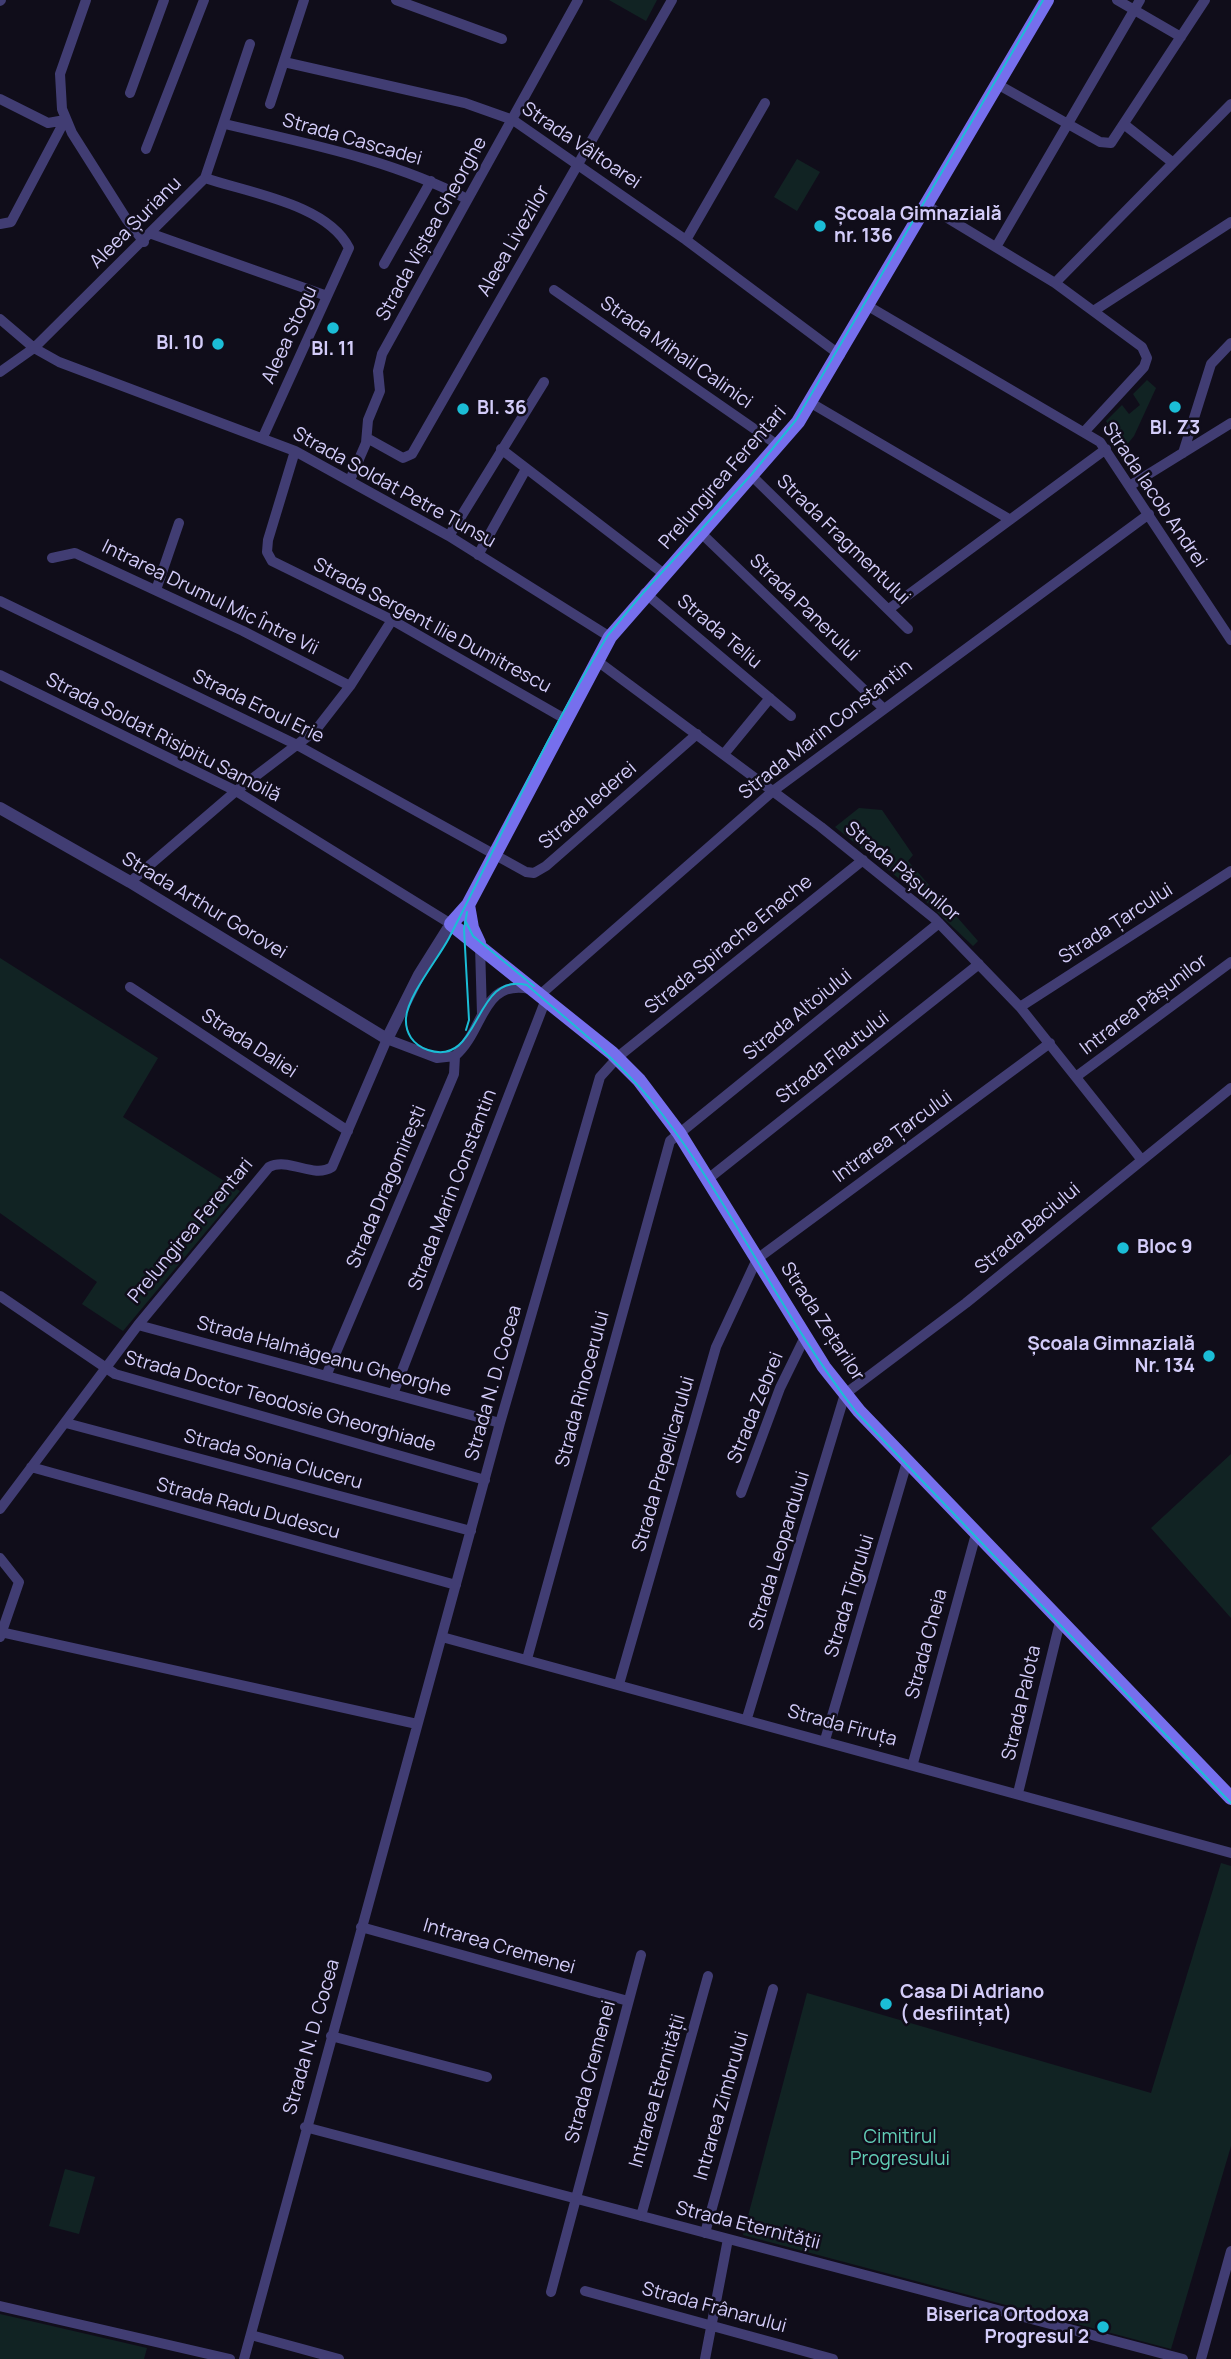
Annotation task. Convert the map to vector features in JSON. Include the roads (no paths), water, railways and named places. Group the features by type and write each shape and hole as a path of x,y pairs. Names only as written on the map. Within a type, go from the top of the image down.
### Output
{"main road":[{"name":"Prelungirea Ferentari","path":"451,924 468,905 610,637 645,593 753,477 811,403 1046,0"},
{"path":"468,905 472,928 480,944"},
{"name":"Strada Zețarilor","path":"451,924 480,944 617,1058 655,1100 679,1133 805,1337 845,1394 1231,1798"}],"street":[{"path":"86,0 60,74 62,108 65,120 127,220 144,242"},
{"path":"130,93 164,0"},
{"path":"146,149 204,0"},
{"path":"270,104 304,0"},
{"path":"396,0 502,39"},
{"name":"Aleea Livezilor","path":"367,438 403,458 412,454 672,0"},
{"path":"1117,0 1181,37"},
{"path":"996,247 1140,0"},
{"path":"997,84 1106,144 1115,139 1125,125 1205,0"},
{"name":"Strada Viștea Gheorghe","path":"350,480 367,438 370,412 380,391 378,371 382,354 513,120 574,2"},
{"path":"205,178 250,44"},
{"name":"Strada Vâltoarei","path":"284,62 480,107 513,120 579,163 686,240 839,355"},
{"path":"0,99 48,123 65,120"},
{"path":"686,240 765,103"},
{"path":"1055,283 1231,104"},
{"path":"0,224 11,222 65,120"},
{"name":"Strada Cascadei","path":"225,124 373,160 431,181 467,200"},
{"path":"1125,125 1172,162"},
{"name":"Aleea Șurianu","path":"0,372 34,348 144,242 205,178 320,216 338,231 349,248"},
{"path":"384,264 431,181"},
{"name":"Strada Iacob Andrei","path":"926,205 1055,283 1137,342 1147,358 1139,373 1085,431 1106,449 1231,640"},
{"path":"1095,310 1231,222"},
{"path":"152,234 327,296"},
{"name":"Aleea Stogu","path":"263,438 349,248"},
{"name":"Strada Mihail Calinici","path":"554,290 779,446"},
{"path":"868,306 1085,431"},
{"name":"Strada Soldat Petre Tunsu","path":"0,319 34,348 90,374 295,451 449,536 610,637"},
{"path":"1183,453 1211,364 1231,343"},
{"path":"449,536 500,449 544,382"},
{"path":"811,403 1009,519"},
{"path":"1130,485 1231,423"},
{"path":"500,449 664,574"},
{"path":"889,609 1106,449"},
{"name":"Strada Sergent Ilie Dumitrescu","path":"295,451 268,540 268,557 392,620 565,719"},
{"path":"478,555 526,469"},
{"name":"Strada Fragmentului","path":"753,477 908,629"},
{"name":"Strada Marin Constantin","path":"393,1394 541,995 773,791 882,708 1149,514"},
{"path":"156,590 179,523"},
{"name":"Strada Panerului","path":"701,533 882,708"},
{"name":"Intrarea Drumul Mic Între Vii","path":"52,558 75,553 350,686"},
{"name":"Strada Teliu","path":"645,593 792,716"},
{"name":"Strada Eroul Erie","path":"0,601 297,745 494,856"},
{"path":"130,882 236,791 315,731 350,686 392,620"},
{"name":"Strada Pășunilor","path":"596,660 863,860 939,923 1020,1007 1142,1159"},
{"name":"Strada Soldat Risipitu Samoilă","path":"0,675 236,791 451,924"},
{"path":"724,754 770,698"},
{"name":"Strada Iederei","path":"494,856 526,872 540,870 697,734"},
{"name":"Strada Arthur Gorovei","path":"0,808 130,882 387,1039"},
{"name":"Strada Spirache Enache","path":"617,1058 863,860"},
{"name":"Strada Țarcului","path":"1020,1007 1231,871"},
{"name":"Strada Altoiului","path":"679,1133 939,923"},
{"name":"Prelungirea Ferentari","path":"0,1509 138,1325 269,1167 282,1164 317,1171 328,1170 419,975 451,924"},
{"path":"480,944 482,1015"},
{"name":"Intrarea Pășunilor","path":"1077,1076 1231,962"},
{"name":"Strada Flautului","path":"708,1179 979,964"},
{"name":"Strada Daliei","path":"130,987 348,1131"},
{"name":"Strada Dragomirești","path":"326,1376 454,1074 455,1056 471,1039 494,996 505,988 541,995"},
{"path":"387,1039 437,1058 455,1056"},
{"name":"Intrarea Țarcului","path":"757,1259 1050,1043"},
{"name":"Strada N. D. Cocea","path":"244,2359 305,2127 500,1423 593,1099 603,1072 617,1058"},
{"name":"Strada Baciului","path":"845,1394 966,1303 1231,1088"},
{"name":"Strada Rinocerului","path":"527,1659 667,1148 679,1133"},
{"name":"Strada Prepelicarului","path":"619,1684 716,1347 757,1259"},
{"name":"Strada Doctor Teodosie Gheorghiade","path":"0,1296 105,1370 485,1480"},
{"name":"Strada Halmăgeanu Gheorghe","path":"138,1325 500,1423"},
{"name":"Strada Zebrei","path":"741,1493 780,1388 805,1337"},
{"name":"Strada Leopardului","path":"747,1718 845,1394"},
{"name":"Strada Sonia Cluceru","path":"66,1423 471,1531"},
{"name":"Strada Tigrului","path":"825,1740 908,1462"},
{"name":"Strada Radu Dudescu","path":"32,1467 456,1585"},
{"name":"Strada Cheia","path":"912,1763 976,1534"},
{"path":"0,1558 19,1582 1,1634 417,1724"},
{"name":"Strada Palota","path":"1018,1793 1060,1622"},
{"name":"Strada Firuța","path":"442,1637 912,1763 1231,1853"},
{"name":"Intrarea Cremenei","path":"361,1927 628,2001"},
{"name":"Strada Cremenei","path":"551,2292 641,1955"},
{"name":"Intrarea Eternității","path":"641,2216 708,1976"},
{"name":"Intrarea Zimbrului","path":"705,2233 773,1989"},
{"path":"331,2035 487,2077"},
{"name":"Strada Eternității","path":"305,2127 1183,2359"},
{"path":"705,2359 728,2239"},
{"path":"1201,2359 1231,2251"},
{"name":"Strada Frânarului","path":"584,2291 833,2359"},
{"path":"0,2306 230,2359"},
{"path":"250,2335 339,2359"}],"tram line":[{"path":"1043,0 796,420 751,475 608,635 545,747 449,938 412,999 406,1023 411,1038 418,1045 428,1050 446,1052 459,1045 469,1034 496,992 509,985 527,985 615,1062 662,1114 688,1150 805,1340 857,1413 1231,1803"},
{"path":"466,1030 469,1020 464,929 467,912"},
{"path":"466,922 473,936 534,986"}],"place":[{"name":"Școala Gimnazială nr. 136","path":"820,226"},
{"name":"Bl. 11","path":"333,328"},
{"name":"Bl. 10","path":"218,344"},
{"name":"Bl. Z3","path":"1175,407"},
{"name":"Bl. 36","path":"463,409"},
{"name":"Bloc 9","path":"1123,1248"},
{"name":"Școala Gimnazială Nr. 134","path":"1209,1356"},
{"name":"Casa Di Adriano ( desființat)","path":"886,2004"},
{"name":"Biserica Ortodoxa Progresul 2","path":"1103,2327"}],"park label":[{"name":"Cimitirul Progresului","path":"900,2149"}]}
